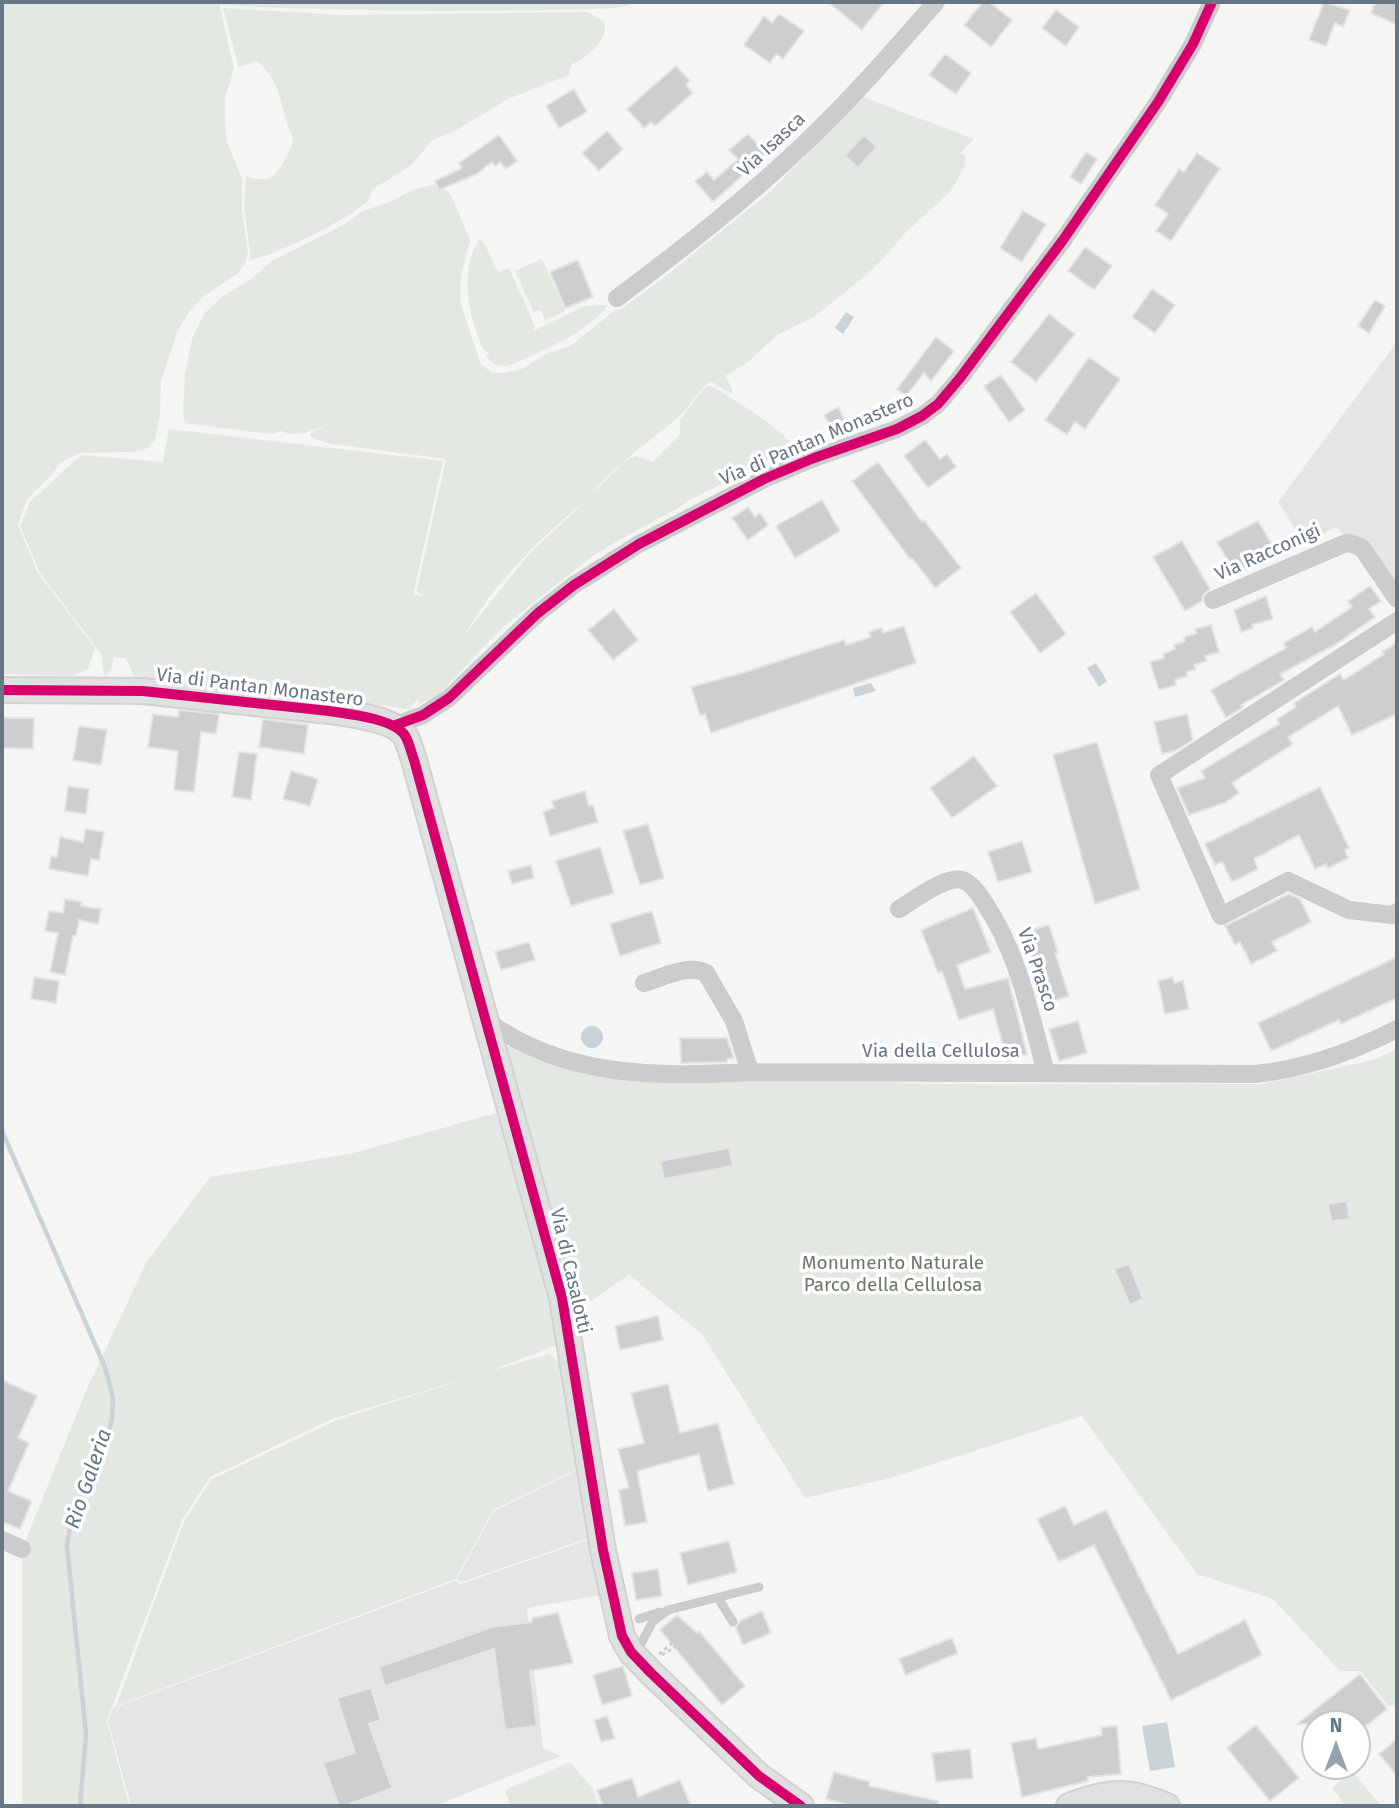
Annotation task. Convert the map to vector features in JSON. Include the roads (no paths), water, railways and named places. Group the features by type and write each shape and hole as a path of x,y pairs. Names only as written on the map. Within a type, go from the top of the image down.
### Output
{"street":[{"name":"Via Isasca","path":"617,298 731,210 804,145 867,80 936,2"},
{"name":"Via di Pantan Monastero","path":"2,690 149,691 329,711 393,726 441,705 544,607 639,544 764,479 814,458 903,427 938,404 1063,240 1158,102 1193,44 1212,2"},
{"name":"Via Racconigi","path":"1213,600 1346,543 1362,548 1397,599"},
{"path":"1397,621 1159,775 1221,916 1288,881 1349,910 1392,915 1397,912"},
{"name":"Via di Casalotti","path":"393,726 404,735 414,760 562,1298 603,1550 620,1629 626,1644 648,1658 759,1776 801,1806"},
{"name":"Via Prasco","path":"899,909 948,881 962,880 971,886 996,921 1013,956 1046,1073"},
{"path":"644,983 695,970 706,973 734,1021 750,1072"},
{"name":"Via della Cellulosa","path":"487,1021 524,1044 589,1067 652,1075 750,1072 1241,1074 1278,1071 1343,1054 1397,1029"},
{"path":"2,1540 22,1549"},
{"path":"1069,1806 1101,1795 1120,1793 1137,1795 1167,1806"}],"lane":[{"path":"639,1619 759,1587"},
{"path":"719,1598 733,1622"},
{"path":"648,1658 653,1622 668,1610"}],"waterway":[{"name":"Rio Galeria","path":"2,1131 104,1365 113,1402 107,1439 76,1510 67,1546 86,1734 80,1806"}],"park label":[{"name":"Monumento Naturale Parco della Cellulosa","path":"893,1275"}]}
